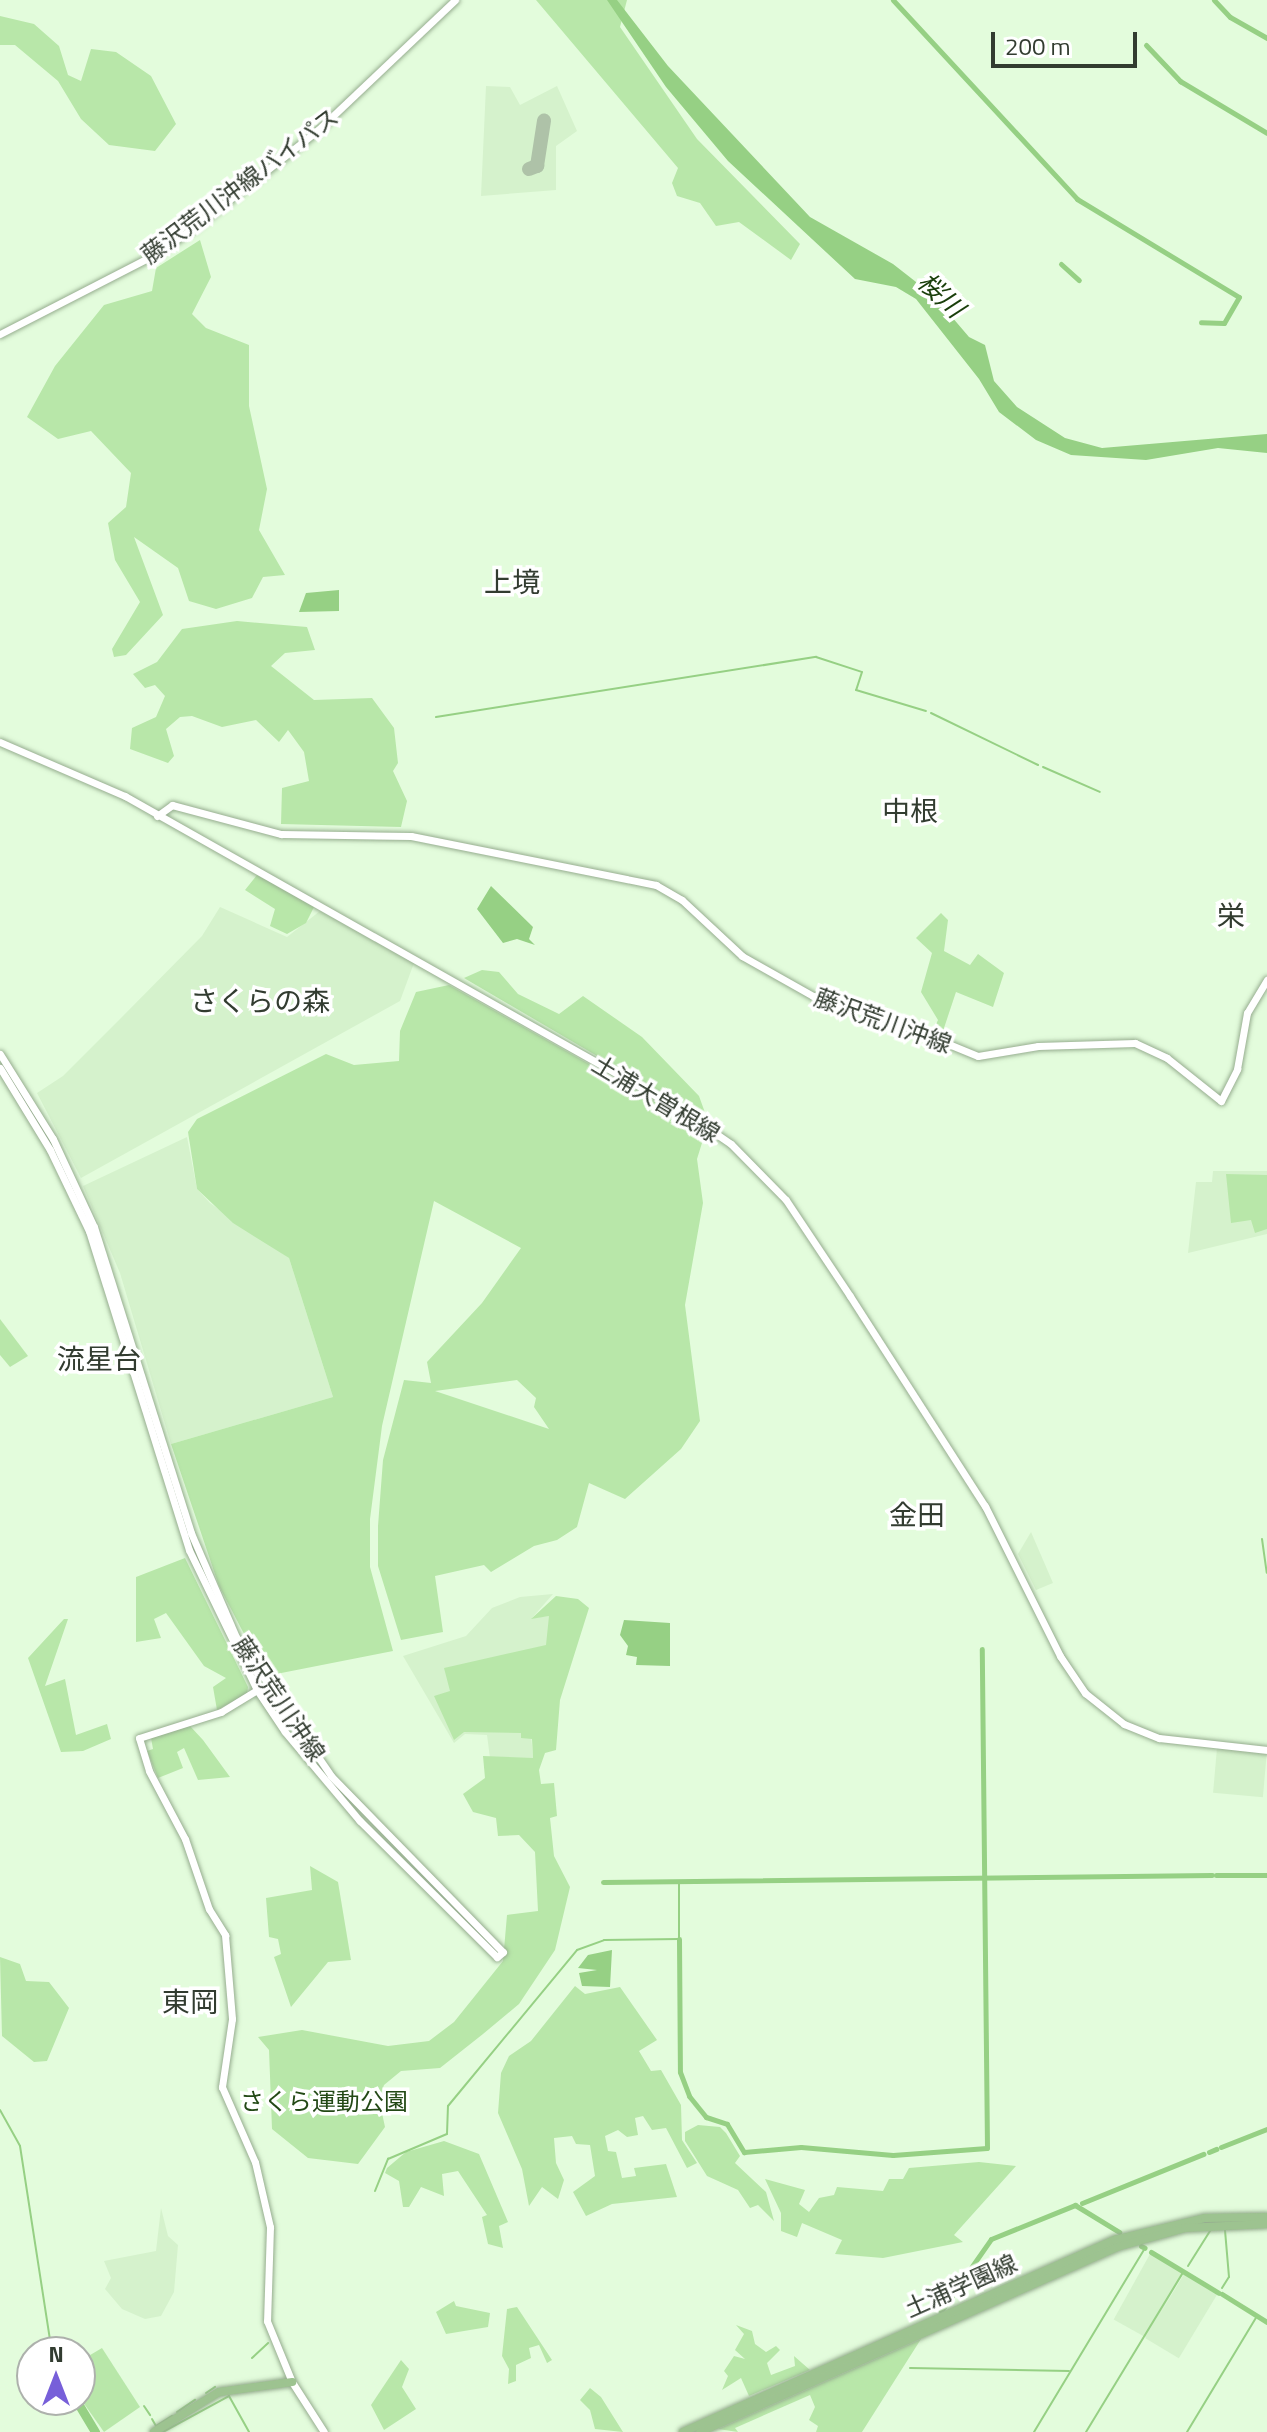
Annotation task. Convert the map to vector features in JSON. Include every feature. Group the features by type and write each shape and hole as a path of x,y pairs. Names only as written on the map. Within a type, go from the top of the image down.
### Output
{"main road":[{"name":"藤沢荒川沖線バイパス","path":"0,334 129,269 192,229 325,124 455,0"},
{"name":"土浦大曽根線","path":"0,742 106,787 683,1111 731,1144 786,1200 850,1296 985,1506 1060,1656 1085,1693 1124,1724 1159,1738 1267,1750"},
{"name":"藤沢荒川沖線","path":"157,816 172,805 281,834 396,834 656,885 682,900 742,956 813,996 851,1004 978,1056 1038,1046 1135,1043 1167,1058 1221,1101 1237,1069 1247,1013 1267,980"},
{"name":"藤沢荒川沖線","path":"0,1054 53,1139 94,1227 191,1533 236,1637 331,1776 503,1952 497,1957 360,1821 285,1732 257,1690 189,1550 89,1231 50,1150 0,1068"},
{"name":"藤沢荒川沖線","path":"257,1690 221,1712 139,1738 226,1941 232,2019 222,2087 257,2171 271,2236 267,2321 292,2382 324,2432"},
{"name":"土浦学園線","path":"683,2432 1115,2240 1205,2218 1267,2217"},
{"name":"土浦学園線","path":"700,2432 1117,2247 1185,2228 1267,2224"},
{"path":"154,2432 219,2392 292,2382"}],"shaded area":[{"path":"607,0 617,0 668,66 810,217 893,264 934,296 969,337 985,345 994,381 1017,407 1065,438 1102,448 1267,434 1267,453 1218,448 1146,460 1071,455 1036,440 999,412 979,379 916,299 896,287 855,279 728,161 666,87"},
{"path":"486,86 510,87 520,105 557,86 577,131 556,146 556,190 481,196"},
{"path":"339,590 339,611 299,612 306,593"},
{"path":"491,886 533,927 529,939 535,945 517,939 503,943 477,909"},
{"path":"220,907 287,937 320,911 414,963 400,1001 81,1178 37,1093 63,1076 202,936"},
{"path":"187,1137 197,1189 210,1203 289,1258 333,1397 171,1444 120,1273 83,1186"},
{"path":"1213,1171 1267,1171 1267,1234 1188,1253 1196,1182 1212,1182"},
{"path":"1031,1532 1053,1583 1036,1590 1018,1554"},
{"path":"553,1594 532,1618 549,1616 551,1628 531,1734 533,1758 490,1758 487,1735 465,1734 454,1743 403,1656 466,1636 492,1608 520,1597"},
{"path":"624,1620 670,1623 670,1666 636,1665 637,1657 626,1655 628,1646 620,1635"},
{"path":"1217,1748 1267,1752 1263,1797 1213,1793"},
{"path":"612,1950 610,1987 582,1986 579,1973 597,1970 578,1968 588,1955"},
{"path":"161,2208 168,2236 178,2245 174,2292 161,2316 145,2319 122,2309 105,2289 111,2278 104,2261 156,2251"},
{"path":"1150,2254 1183,2272 1147,2338 1114,2320"},
{"path":"1184,2274 1217,2294 1179,2358 1145,2338"}],"green space":[{"path":"536,0 627,0 620,27 697,139 800,244 791,260 739,222 716,226 700,203 677,196 672,183 678,168"},
{"path":"0,16 34,24 59,46 68,75 81,81 91,49 116,52 151,76 176,124 155,151 109,145 81,119 58,81 15,45 0,45"},
{"path":"200,240 211,277 192,314 206,328 249,345 249,406 267,489 259,530 285,575 263,577 252,598 216,609 189,601 178,568 134,537 163,615 126,655 114,657 112,649 140,602 115,560 108,523 126,507 131,473 91,431 58,439 27,417 55,366 104,305 152,291 156,268"},
{"path":"237,621 307,627 315,650 285,653 271,666 314,700 372,698 394,728 398,763 393,771 407,801 401,827 281,824 282,788 309,781 304,752 288,730 279,742 256,720 222,727 192,716 180,717 166,729 174,756 168,763 130,749 132,728 156,717 165,696 155,685 145,688 133,674 157,662 182,629"},
{"path":"257,875 314,907 306,923 287,934 270,926 275,909 245,890"},
{"path":"941,913 948,920 944,951 970,965 978,954 1004,973 993,1007 956,992 941,1037 932,1033 938,1020 921,992 932,953 916,938"},
{"path":"482,970 499,972 518,994 559,1014 583,996 642,1037 699,1096 708,1121 464,978"},
{"path":"449,985 706,1130 697,1159 703,1203 685,1305 700,1421 681,1449 625,1499 589,1483 577,1527 557,1540 534,1546 491,1572 484,1565 435,1576 443,1632 401,1640 378,1566 378,1526 383,1460 404,1380 431,1383 427,1362 482,1303 521,1248 434,1201 382,1426 370,1519 370,1567 393,1651 266,1676 219,1586 171,1444 333,1397 289,1258 233,1223 197,1189 188,1132 197,1119 326,1054 354,1065 399,1061 400,1031 416,992","holes":["517,1380 536,1398 534,1407 549,1429 435,1391"]},
{"path":"1226,1174 1267,1175 1267,1229 1255,1233 1251,1220 1231,1223"},
{"path":"0,1319 28,1356 10,1367 0,1355"},
{"path":"185,1558 248,1687 247,1694 217,1710 213,1687 226,1678 204,1666 166,1613 154,1619 161,1638 136,1642 136,1577"},
{"name":"さくら運動公園","path":"556,1596 578,1599 589,1608 560,1700 556,1750 545,1753 539,1770 541,1784 554,1783 557,1816 550,1818 554,1856 570,1887 555,1950 519,2004 440,2068 401,2071 384,2085 379,2099 385,2127 358,2164 308,2158 272,2129 269,2050 258,2037 302,2030 388,2046 429,2041 454,2022 503,1961 507,1915 538,1911 535,1852 519,1835 498,1836 496,1818 473,1812 463,1794 485,1778 483,1756 533,1758 532,1739 521,1738 521,1733 464,1732 454,1740 434,1696 450,1691 444,1668 546,1645 549,1616 531,1619"},
{"path":"64,1619 68,1619 45,1686 65,1679 76,1735 107,1724 111,1739 83,1751 61,1752 28,1658"},
{"path":"190,1726 230,1777 198,1780 184,1748 177,1752 183,1768 158,1778 147,1751 153,1749 151,1738"},
{"path":"310,1866 338,1882 351,1960 328,1962 291,2007 274,1957 281,1954 278,1939 269,1937 266,1898 312,1890"},
{"path":"0,1957 20,1964 26,1981 49,1982 69,2008 47,2061 34,2062 2,2036"},
{"path":"575,1986 585,1994 620,1987 657,2040 639,2051 651,2071 661,2070 681,2105 682,2140 697,2163 687,2168 666,2128 652,2130 643,2116 635,2118 638,2135 627,2137 618,2130 605,2136 608,2151 616,2152 622,2178 636,2176 634,2168 666,2164 677,2197 612,2204 586,2216 573,2192 595,2176 590,2145 576,2144 572,2136 554,2138 556,2163 564,2180 558,2199 542,2187 529,2206 522,2169 498,2113 501,2073 509,2056 531,2041"},
{"path":"698,2125 720,2127 726,2133 740,2156 735,2163 766,2192 774,2221 758,2205 750,2208 738,2190 707,2176 685,2141 685,2132"},
{"path":"444,2141 479,2154 508,2222 499,2226 503,2248 488,2244 482,2217 487,2215 458,2171 442,2174 444,2196 421,2187 409,2207 403,2207 399,2181 385,2173 387,2168 406,2152"},
{"path":"979,2162 1016,2166 954,2235 963,2242 883,2258 835,2254 842,2240 802,2223 797,2237 781,2231 781,2213 765,2179 805,2190 799,2204 809,2212 819,2198 834,2195 837,2187 883,2191 889,2179 903,2179 909,2168"},
{"path":"454,2301 456,2306 490,2313 488,2327 446,2334 436,2312"},
{"path":"517,2307 552,2360 547,2363 539,2345 529,2348 531,2358 516,2365 516,2381 508,2384 509,2369 502,2356 507,2309"},
{"path":"736,2325 752,2331 755,2344 766,2352 776,2346 780,2350 767,2363 771,2375 795,2366 794,2356 810,2370 749,2396 741,2378 722,2390 728,2376 724,2371 734,2356 745,2359 735,2350 744,2334"},
{"path":"921,2339 862,2432 816,2432 818,2426 809,2420 815,2407 810,2395 735,2428 738,2432 718,2429"},
{"path":"102,2348 140,2407 104,2432 93,2416 96,2416 96,2352"},
{"path":"401,2360 409,2369 402,2387 416,2409 384,2430 371,2405"},
{"path":"590,2388 601,2397 623,2432 595,2429 590,2410 580,2400"}],"waterway":[{"path":"893,0 1077,199 1239,297 1224,323 1201,322"},
{"path":"1214,0 1230,17 1267,38"},
{"path":"1146,45 1180,81 1267,133"},
{"path":"1061,264 1079,280"},
{"path":"436,717 816,657 862,672 856,690 926,711"},
{"path":"931,713 1038,765"},
{"path":"1043,767 1100,792"},
{"path":"1262,1539 1267,1573"},
{"path":"679,1939 680,2072 689,2096 706,2117 727,2124 744,2152 801,2147 893,2155 987,2148 982,1649"},
{"path":"603,1882 1212,1875"},
{"path":"1216,1875 1267,1875"},
{"path":"375,2191 388,2159 447,2134 448,2106 577,1950 604,1940 679,1939 679,1882"},
{"path":"0,2110 20,2146 50,2336"},
{"path":"1221,2147 1267,2129"},
{"path":"1209,2152 1216,2149"},
{"path":"1082,2203 1203,2154"},
{"path":"961,2282 991,2239 1075,2205 1119,2232"},
{"path":"1222,2288 1229,2277 1225,2230"},
{"path":"1188,2266 1210,2231"},
{"path":"1141,2246 1145,2248"},
{"path":"1034,2432 1145,2248"},
{"path":"1151,2252 1219,2293"},
{"path":"1086,2432 1184,2271"},
{"path":"941,2311 956,2290"},
{"path":"1222,2294 1267,2322"},
{"path":"1187,2432 1257,2316"},
{"path":"252,2358 268,2343"},
{"path":"910,2368 1069,2371"},
{"path":"206,2393 215,2387"},
{"path":"163,2432 229,2396 249,2432"},
{"path":"177,2412 195,2400"},
{"path":"144,2406 150,2415"},
{"path":"86,2416 95,2432"},
{"path":"152,2419 156,2426 172,2416"}],"taxiway":[{"path":"529,169 537,166 544,121"}],"district":[{"name":"上境","path":"512,582"},
{"name":"中根","path":"910,811"},
{"name":"栄","path":"1231,916"},
{"name":"さくらの森","path":"260,1001"},
{"name":"流星台","path":"99,1359"},
{"name":"金田","path":"917,1515"},
{"name":"東岡","path":"190,2002"}],"water label":[{"name":"桜川","path":"941,295"}]}
